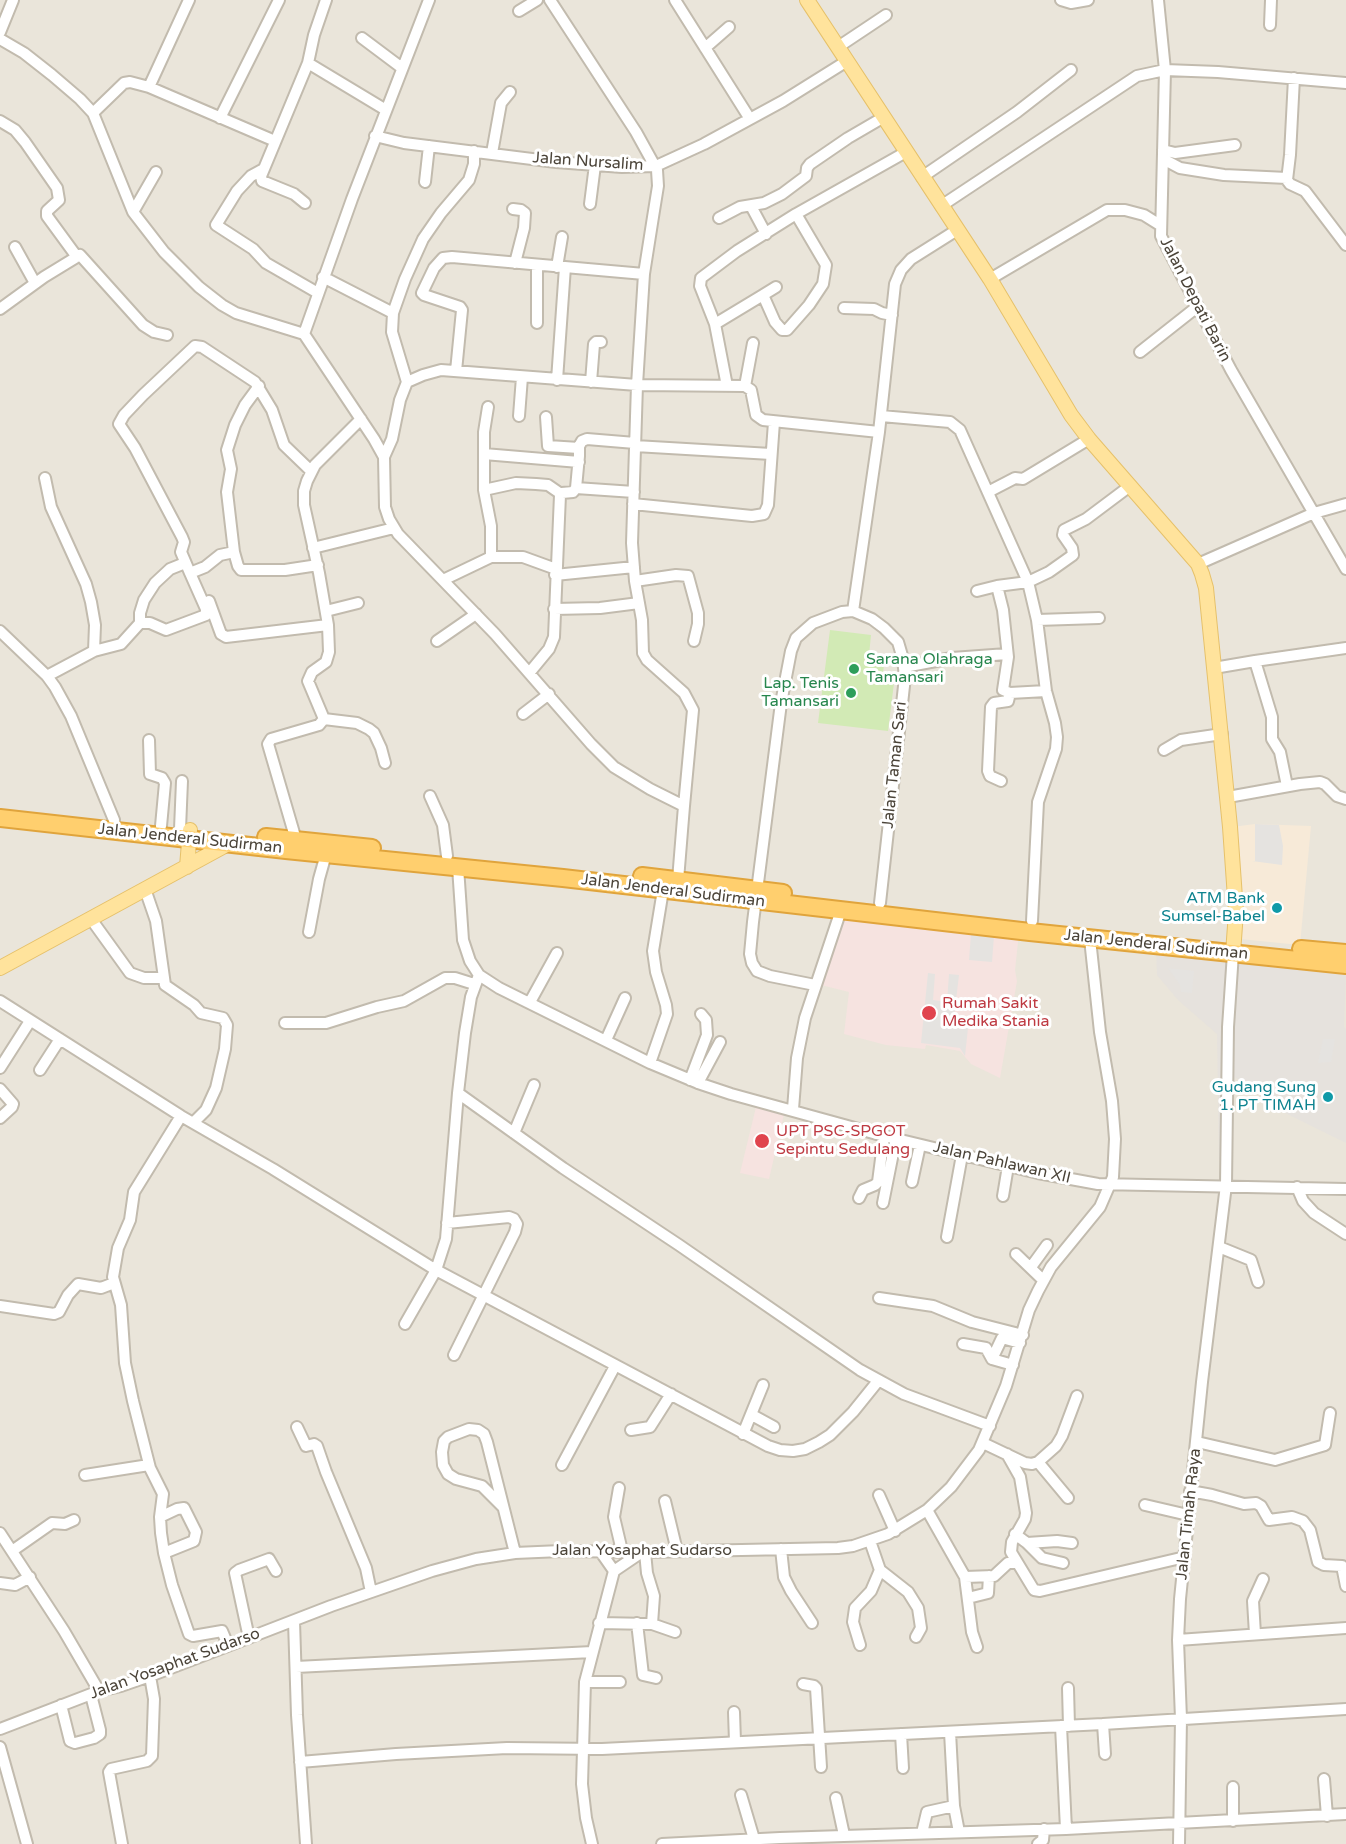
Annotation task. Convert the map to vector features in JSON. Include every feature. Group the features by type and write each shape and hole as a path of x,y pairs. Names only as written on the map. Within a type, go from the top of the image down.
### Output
{"highway":[{"name":"Jalan Jenderal Sudirman","path":"0,807 161,826 228,844 291,847 678,880 842,910 1090,939 1346,953"},
{"name":"Jalan Jenderal Sudirman","path":"0,818 187,832 326,854 397,856"},
{"name":"Jalan Jenderal Sudirman","path":"453,861 663,890 880,903 1032,921 1346,965"}],"main road":[{"path":"807,0 990,279 1071,415 1089,439 1198,564 1206,588 1228,797 1236,912 1234,948"},
{"path":"187,832 187,867"},
{"path":"0,968 228,844"}],"street":[{"path":"0,32 13,0"},
{"path":"149,87 189,0"},
{"path":"220,118 279,0"},
{"path":"305,203 294,194 262,181 261,176 308,63 314,35 326,0"},
{"path":"304,334 375,136 429,0"},
{"path":"519,11 537,0"},
{"path":"550,0 656,165 658,186 644,274 637,385 632,534 635,581 645,657 684,693 691,702 693,710 678,880"},
{"path":"675,0 750,118"},
{"path":"1061,0 1071,3 1088,0"},
{"name":"Jalan Depati Barin","path":"1158,0 1165,70 1167,156 1160,225 1165,247 1231,370 1346,569"},
{"path":"1270,25 1271,0"},
{"path":"838,47 886,15"},
{"path":"705,48 729,27"},
{"path":"362,38 402,68"},
{"path":"0,39 24,53 52,75 93,113 133,212 164,252 199,287 222,305 251,319 304,334 384,457"},
{"name":"Jalan Nursalim","path":"375,136 404,143 595,165 641,167 656,165 704,144 783,101 847,61"},
{"path":"308,63 386,110"},
{"path":"922,177 1017,112 1071,70"},
{"path":"941,206 1137,76 1165,70 1346,83"},
{"path":"1294,78 1287,178 1290,184 1302,189 1309,196 1346,245"},
{"path":"93,113 124,83 130,82 149,87 275,141"},
{"path":"492,153 501,103 510,92"},
{"path":"719,218 740,207 764,203 782,194 807,176 807,168 810,164 884,117"},
{"path":"0,122 15,130 57,188 59,200 47,211 47,216 77,257"},
{"path":"1167,156 1235,145"},
{"path":"425,182 429,146"},
{"path":"474,151 474,164 469,180 423,239 393,313 392,332 407,382 400,400 393,439 384,457 386,507 394,528 417,555 530,672 591,744 614,766 650,789 684,806"},
{"path":"727,386 715,324 699,286 700,280 737,251 796,214 906,152"},
{"path":"1167,156 1180,168 1224,175 1287,178"},
{"path":"590,204 595,165"},
{"path":"262,170 251,176 237,191 216,225 253,249 266,263 318,293"},
{"path":"133,212 156,172"},
{"path":"751,206 766,234"},
{"path":"513,209 525,213 524,228 515,263"},
{"path":"990,279 1107,210 1125,210 1144,215 1160,225"},
{"path":"763,295 775,322 782,330 787,331 794,325 823,284 827,269 825,261 796,214"},
{"path":"814,985 764,975 754,967 751,960 750,947 781,703 791,651 796,638 813,623 854,610 879,432 895,284 901,270 918,254 957,230"},
{"path":"556,380 562,237"},
{"path":"15,247 40,280"},
{"path":"0,309 80,255 143,325 154,332 167,335"},
{"path":"456,371 462,310 460,307 422,294 434,268 441,260 449,257 644,274"},
{"path":"537,265 537,323"},
{"path":"323,277 393,313"},
{"path":"715,324 776,287"},
{"path":"1140,352 1197,307"},
{"path":"844,308 874,309 882,314 892,315"},
{"path":"591,382 594,344 601,342"},
{"path":"745,386 753,344"},
{"path":"311,471 284,445 272,410 259,386 208,351 196,346 143,395 120,422 120,426 135,448 182,537 184,542 181,552 221,634 226,637 328,625"},
{"path":"407,382 441,370 637,385 745,386 752,391 758,417 763,420 879,432"},
{"path":"519,416 522,377"},
{"path":"259,386 245,405 235,425 227,450 231,470 227,492 237,566 241,570 285,570 318,565"},
{"path":"488,407 485,416 484,490 491,526 491,557"},
{"path":"881,416 945,421 954,424 962,433 1028,582 1037,620 1046,691 1055,723 1056,749 1038,802 1032,921"},
{"path":"546,417 549,446 578,448"},
{"path":"324,719 308,681 310,675 328,660 328,625 318,565 304,506 304,491 311,471 361,420"},
{"path":"633,504 752,516 763,515 768,505 774,422"},
{"path":"484,490 516,483 548,485 561,494 572,492 576,488 578,448 582,441 587,439 771,454"},
{"path":"988,492 1015,478 1023,479 1089,439"},
{"path":"484,454 579,462"},
{"path":"45,478 51,507 86,584 95,625 94,651"},
{"path":"977,591 1028,582 1049,572 1073,555 1074,551 1063,535 1065,529 1086,519 1130,486"},
{"path":"576,488 634,492"},
{"path":"530,672 554,637 561,494"},
{"path":"1198,564 1314,513 1346,504"},
{"path":"313,548 394,528"},
{"path":"47,675 94,651 121,644 140,623 144,600 155,583 170,569 205,567 218,556 234,552"},
{"path":"443,580 491,557 523,558 556,572 634,567"},
{"path":"635,581 676,575 688,576 698,613 694,641"},
{"path":"997,586 1003,610 1007,654 1003,686 1005,691 1010,693 1046,691"},
{"path":"206,592 210,612"},
{"path":"326,611 358,603"},
{"path":"554,609 600,608 639,603"},
{"name":"Jalan Taman Sari","path":"854,610 872,619 898,642 902,650 905,677 880,903"},
{"path":"140,623 150,623 166,630 205,616 210,612"},
{"path":"437,641 476,614"},
{"path":"1037,620 1099,618"},
{"path":"0,631 47,675 71,716 114,820"},
{"path":"1214,668 1346,648"},
{"path":"904,667 952,658 1007,654"},
{"path":"1255,661 1272,717 1272,739 1280,752 1287,786"},
{"path":"1000,781 988,771 991,707 994,703 1008,701 1010,693"},
{"path":"523,714 549,694"},
{"path":"324,719 357,723 369,729 374,733 385,763"},
{"path":"291,847 269,741 319,725 324,719"},
{"path":"1164,750 1181,740 1222,734"},
{"path":"149,740 150,774 162,778 165,783 161,826"},
{"path":"182,781 187,832"},
{"path":"1228,797 1322,782 1337,796 1346,799"},
{"path":"405,1324 436,1270 446,1239 465,1033 477,979 463,940 453,861 443,825 430,796"},
{"path":"309,932 326,854"},
{"path":"145,889 156,921 166,987 194,1005 201,1013 223,1018 227,1025 225,1049 215,1090 206,1110 194,1122"},
{"path":"650,1063 667,1014 653,951 663,890"},
{"path":"793,1109 797,1058 805,1017 814,985 842,910"},
{"path":"92,919 130,973 144,978 164,978"},
{"name":"Jalan Yosaphat Sudarso","path":"0,1729 61,1705 150,1676 228,1645 247,1631 294,1621 370,1586 476,1559 515,1553 838,1548 870,1541 895,1531 927,1510 962,1474 983,1443 1022,1339 1029,1310 1043,1280 1100,1207 1110,1185 1114,1162 1113,1120 1100,1032 1090,939"},
{"name":"Jalan Timah Raya","path":"1179,1844 1181,1719 1178,1640 1190,1491 1226,1185 1228,1027 1234,948"},
{"path":"530,1002 557,952"},
{"path":"285,1023 326,1023 369,1009 404,1001 445,978 477,979"},
{"name":"Jalan Pahlawan XII","path":"477,979 530,1002 650,1063 694,1081 731,1094 962,1155 1064,1178 1110,1185 1226,1185 1346,1189"},
{"path":"606,1040 625,998"},
{"path":"1,1003 436,1270 743,1434 780,1450 798,1450 812,1446 830,1435 878,1381"},
{"path":"694,1081 707,1035 706,1020 701,1014"},
{"path":"0,1067 30,1021"},
{"path":"40,1070 60,1039"},
{"path":"694,1081 720,1042"},
{"path":"514,1133 534,1085"},
{"path":"0,1089 13,1104 0,1118"},
{"path":"458,1093 878,1381 904,1394 990,1426"},
{"path":"182,1116 134,1192 130,1220 118,1248 113,1277 122,1305 125,1363 149,1465 163,1494 160,1516 164,1553 189,1635 222,1631 228,1645"},
{"path":"859,1198 863,1190 878,1182 884,1136"},
{"path":"883,1203 896,1138"},
{"path":"912,1182 920,1144"},
{"path":"947,1237 962,1155"},
{"path":"1003,1196 1008,1166"},
{"path":"1297,1187 1303,1200 1314,1213 1346,1234"},
{"path":"447,1223 509,1217 516,1222 515,1232 454,1355"},
{"path":"1031,1267 1047,1245"},
{"path":"1219,1247 1251,1260 1258,1282"},
{"path":"1016,1254 1043,1280"},
{"path":"0,1306 57,1313 72,1289 78,1284 101,1288 114,1283"},
{"path":"879,1298 933,1306 1022,1339"},
{"path":"992,1359 1002,1338 1022,1339"},
{"path":"963,1344 987,1349 992,1359 1013,1365"},
{"path":"561,1465 615,1366"},
{"path":"743,1434 763,1385"},
{"path":"631,1430 650,1427 671,1394"},
{"path":"983,1443 1028,1464 1038,1462 1056,1446 1062,1436 1077,1396"},
{"path":"1197,1442 1275,1460 1325,1446 1330,1413"},
{"path":"752,1415 774,1427"},
{"path":"297,1427 305,1445 317,1446 366,1568 370,1586"},
{"path":"503,1507 482,1486 456,1479 448,1474 443,1465 441,1452 444,1441 448,1437 469,1429 478,1430 484,1434 515,1553"},
{"path":"1006,1454 1020,1477 1026,1514 1015,1534 1011,1549 1031,1588 1037,1591 1185,1557"},
{"path":"1038,1462 1068,1497"},
{"path":"85,1475 149,1465"},
{"path":"619,1488 614,1517 622,1551"},
{"path":"1190,1491 1244,1504 1256,1503 1261,1506 1269,1520 1292,1517 1299,1519 1310,1530 1318,1562 1324,1565 1342,1566 1346,1586"},
{"path":"879,1496 895,1531"},
{"path":"665,1501 677,1551"},
{"path":"1145,1505 1188,1515"},
{"path":"160,1516 184,1508 196,1533 194,1541 164,1553"},
{"path":"927,1510 965,1576 971,1625 977,1647"},
{"path":"12,1551 54,1523 63,1524 74,1520"},
{"path":"0,1533 30,1577 95,1693 100,1731 98,1736 75,1743 70,1741 61,1705"},
{"path":"1015,1534 1042,1558 1063,1563"},
{"path":"870,1541 880,1570 908,1592 913,1599 921,1620 921,1628 916,1637"},
{"path":"1027,1543 1057,1541 1072,1543"},
{"path":"781,1549 784,1577 812,1623"},
{"path":"600,1551 614,1571"},
{"path":"592,1844 586,1818 582,1749 585,1682 614,1571 644,1552 654,1596 652,1624"},
{"path":"247,1631 236,1572 269,1559 276,1571"},
{"path":"965,1576 995,1575 1008,1563 1017,1563"},
{"path":"860,1645 853,1615 858,1603 872,1590 880,1570"},
{"path":"968,1598 988,1593 989,1576"},
{"path":"0,1583 19,1584 30,1577"},
{"path":"1255,1634 1253,1601 1263,1578"},
{"path":"294,1621 306,1844"},
{"path":"599,1623 652,1624 675,1632"},
{"path":"637,1623 643,1675 656,1678"},
{"path":"1178,1640 1346,1628"},
{"path":"296,1668 592,1652"},
{"path":"122,1844 109,1772 111,1769 147,1761 151,1758 154,1700 150,1676"},
{"path":"585,1682 620,1683"},
{"path":"803,1684 816,1688 821,1767"},
{"path":"1066,1829 1065,1726 1068,1688"},
{"path":"300,1762 507,1748 582,1749 735,1742 1103,1724 1346,1709"},
{"path":"734,1712 735,1742"},
{"path":"1103,1724 1105,1754"},
{"path":"950,1732 954,1806 958,1832"},
{"path":"901,1734 903,1768"},
{"path":"0,1747 27,1844"},
{"path":"1324,1779 1327,1816"},
{"path":"1233,1787 1233,1821"},
{"path":"741,1795 754,1839"},
{"path":"836,1798 844,1835"},
{"path":"922,1833 927,1812 954,1806"},
{"path":"662,1844 844,1835 1066,1829 1346,1815"},
{"path":"1038,1844 1043,1839 1044,1829"}],"shaded area":[{"path":"0,0 1346,0 1346,1844 0,1844"},
{"path":"1255,824 1311,826 1300,945 1240,939 1232,827"},
{"path":"1255,824 1279,825 1283,846 1282,865 1252,861 1255,861"},
{"name":"Rumah Sakit Medika Stania","path":"845,910 1019,933 1015,970 1017,981 1000,1078 971,1064 960,1051 926,1045 925,1049 886,1045 844,1034 849,992 821,985"},
{"path":"971,934 994,936 992,962 969,960"},
{"path":"1156,951 1196,955 1210,960 1238,960 1346,972 1344,1027 1346,1029 1346,1143 1283,1112 1235,1077 1231,1160 1219,1160 1217,1034 1178,1000 1157,975"},
{"path":"1168,968 1194,971 1192,993 1181,992 1180,985"},
{"path":"928,973 935,974 933,1000 947,1002 949,974 959,975 953,1025 968,1028 965,1056 960,1048 921,1043"},
{"path":"1323,1039 1335,1039 1331,1062 1318,1063"},
{"name":"UPT PSC-SPGOT Sepintu Sedulang","path":"757,1103 785,1110 769,1179 740,1173"}],"green space":[{"name":"Sarana Olahraga Tamansari","path":"830,630 871,635 869,655 885,657 882,681 894,683 888,731 818,723"}],"place":[{"name":"Sarana Olahraga Tamansari","path":"854,669"},
{"name":"Lap. Tenis Tamansari","path":"851,693"},
{"name":"ATM Bank Sumsel-Babel","path":"1277,908"},
{"name":"Rumah Sakit Medika Stania","path":"929,1013"},
{"name":"Gudang Sung 1. PT TIMAH","path":"1328,1097"},
{"name":"UPT PSC-SPGOT Sepintu Sedulang","path":"762,1141"}]}
